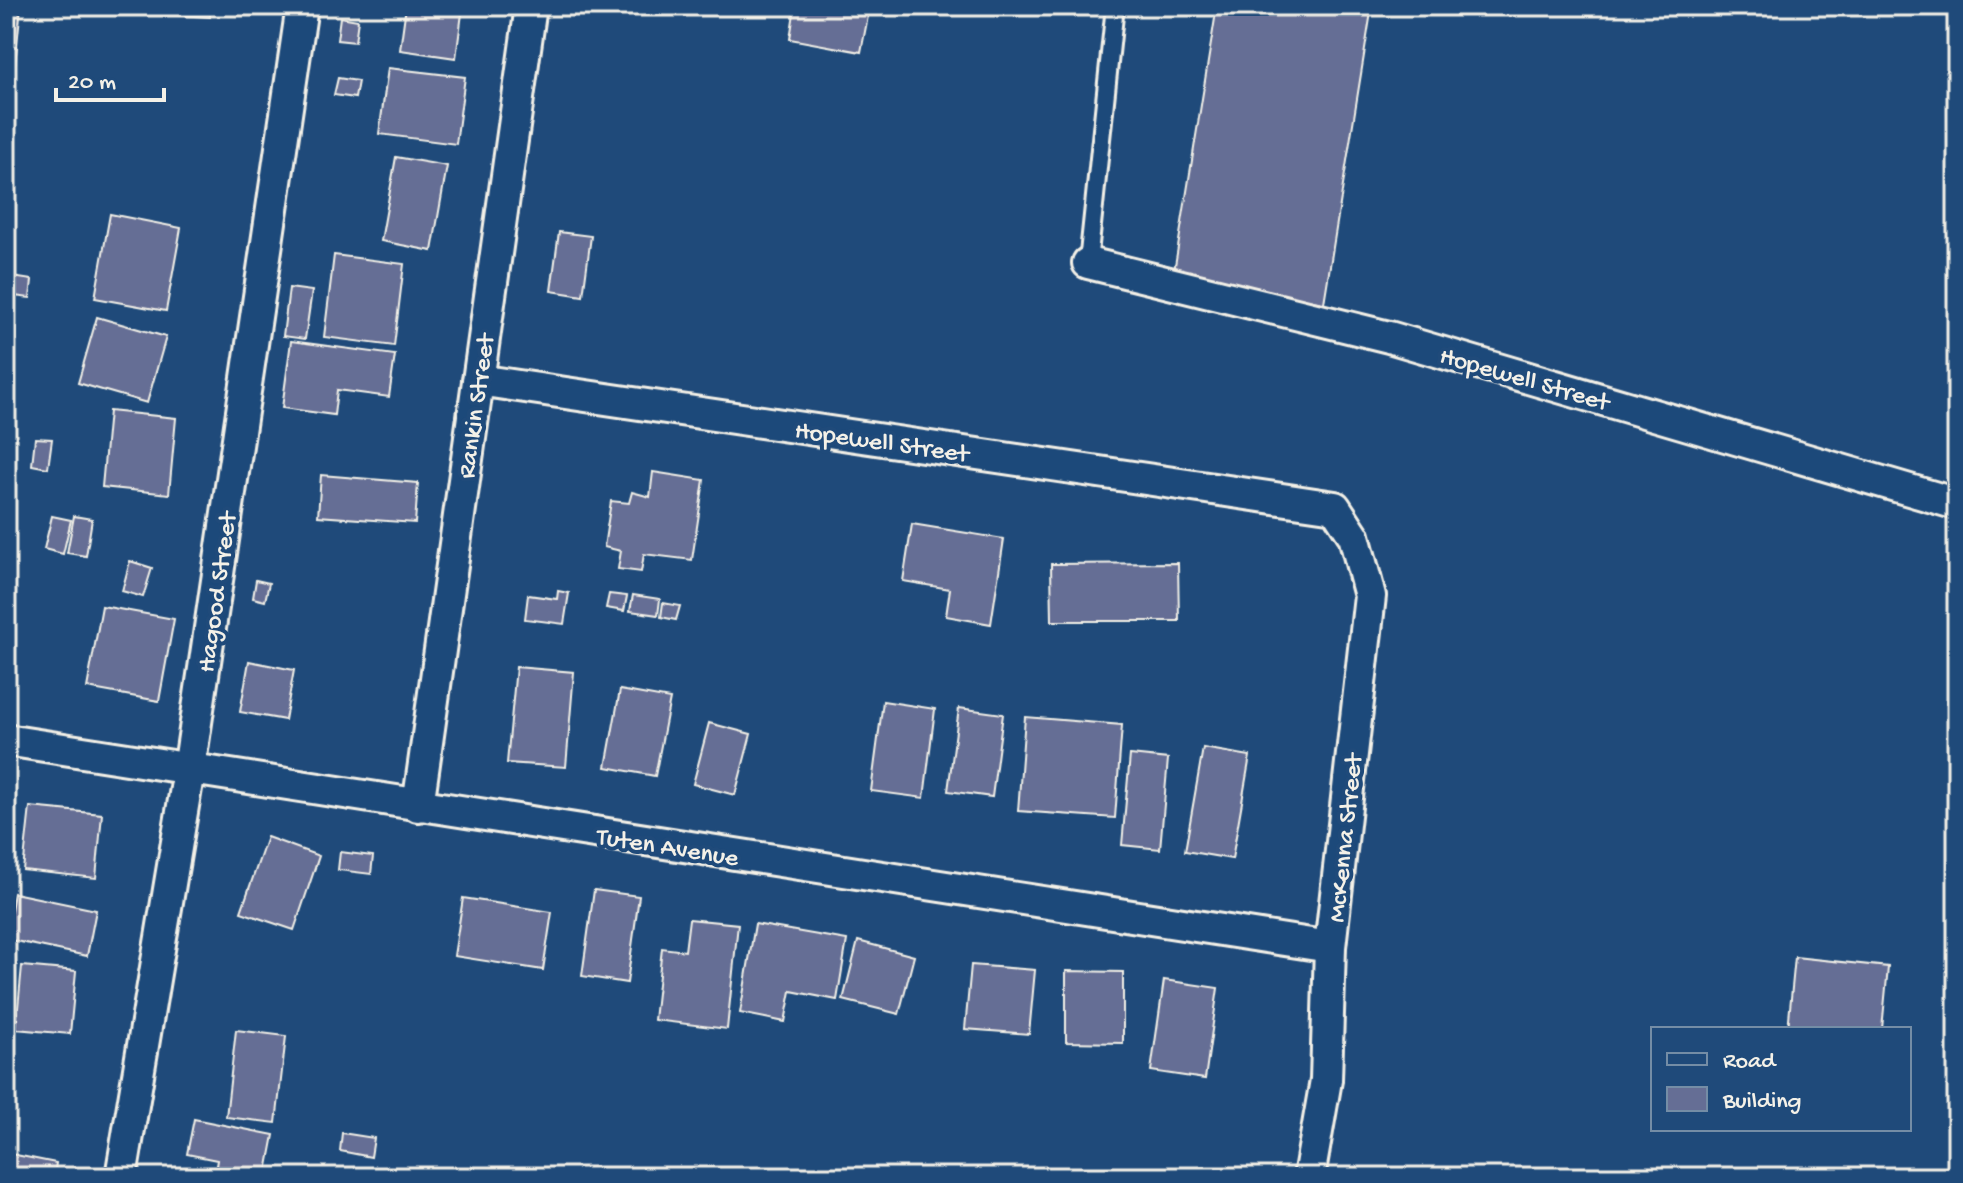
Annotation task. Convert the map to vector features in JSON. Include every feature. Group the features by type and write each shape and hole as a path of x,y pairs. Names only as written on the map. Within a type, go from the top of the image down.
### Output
{"street":[{"name":"Hagood Street","path":"121,1177 189,770 302,6"},
{"name":"Rankin Street","path":"418,806 531,6"},
{"name":"Hopewell Street","path":"1088,263 1389,337 1957,504"},
{"name":"Hopewell Street","path":"478,380 1335,507"},
{"name":"McKenna Street","path":"1309,1177 1326,1080 1330,947 1370,596 1354,536 1335,507"},
{"name":"Tuten Avenue","path":"6,740 1330,947"}],"lane":[{"path":"1088,263 1115,6"}],"building":[{"path":"6,6 21,6 13,84 6,83"},
{"path":"160,6 210,6 210,17 160,14"},
{"path":"406,6 463,6 456,58 400,50"},
{"path":"795,6 842,6 869,11 861,52 790,39"},
{"path":"1217,6 1372,6 1324,303 1173,278"},
{"path":"340,17 358,20 355,42 337,40"},
{"path":"388,68 465,77 456,144 379,134"},
{"path":"338,78 358,81 355,98 334,95"},
{"path":"396,157 447,166 432,251 381,241"},
{"path":"110,214 181,228 166,311 95,298"},
{"path":"559,232 591,236 583,296 551,291"},
{"path":"334,255 404,264 394,346 324,337"},
{"path":"6,276 32,280 30,298 6,295"},
{"path":"289,288 312,291 305,339 283,336"},
{"path":"97,317 166,337 147,403 78,383"},
{"path":"291,341 395,355 389,397 337,390 334,415 282,408"},
{"path":"109,411 176,418 169,494 102,487"},
{"path":"35,438 52,439 48,468 32,465"},
{"path":"653,472 704,480 692,560 644,554 641,572 618,569 621,551 604,547 611,501 629,503 632,492 650,497"},
{"path":"321,475 418,483 415,523 318,516"},
{"path":"52,516 71,520 63,554 44,549"},
{"path":"74,516 92,519 86,556 67,553"},
{"path":"912,524 1004,539 991,624 946,616 950,589 903,581"},
{"path":"130,561 152,568 143,597 122,591"},
{"path":"1178,563 1179,621 1052,621 1051,564"},
{"path":"256,580 269,583 265,601 253,598"},
{"path":"558,591 569,593 564,624 525,619 528,595 557,599"},
{"path":"609,594 627,596 624,611 606,608"},
{"path":"633,595 660,599 658,615 630,611"},
{"path":"663,603 680,606 676,620 661,617"},
{"path":"102,606 174,619 159,701 87,688"},
{"path":"249,661 294,670 285,720 240,712"},
{"path":"516,667 574,672 566,767 507,763"},
{"path":"620,690 670,699 655,776 606,767"},
{"path":"883,701 935,709 924,798 871,791"},
{"path":"959,708 1003,714 992,797 948,791"},
{"path":"1025,717 1122,725 1115,818 1018,811"},
{"path":"709,723 751,734 735,795 693,784"},
{"path":"1203,748 1250,756 1232,859 1185,851"},
{"path":"1130,755 1168,759 1160,849 1122,845"},
{"path":"30,807 102,814 96,878 23,870"},
{"path":"267,837 319,856 294,930 241,912"},
{"path":"340,852 373,856 371,874 338,870"},
{"path":"594,890 639,896 627,983 582,976"},
{"path":"14,893 96,910 87,956 6,939"},
{"path":"463,898 552,912 543,970 454,956"},
{"path":"689,919 738,924 727,1029 654,1020 662,948 685,951"},
{"path":"755,924 847,940 837,1000 791,991 785,1022 740,1013"},
{"path":"858,941 914,956 899,1014 843,1000"},
{"path":"1795,957 1888,967 1882,1027 1788,1027"},
{"path":"971,965 1035,970 1029,1034 965,1029"},
{"path":"22,966 76,971 70,1034 16,1029"},
{"path":"1066,971 1123,972 1123,1043 1066,1042"},
{"path":"1164,980 1218,988 1205,1079 1151,1071"},
{"path":"236,1030 286,1036 276,1123 226,1117"},
{"path":"194,1119 274,1135 266,1177 214,1177 217,1160 187,1154"},
{"path":"342,1133 374,1138 371,1157 340,1151"},
{"path":"6,1153 56,1163 54,1177 6,1177"},
{"path":"1119,1170 1201,1173 1201,1177 1118,1177"}]}
